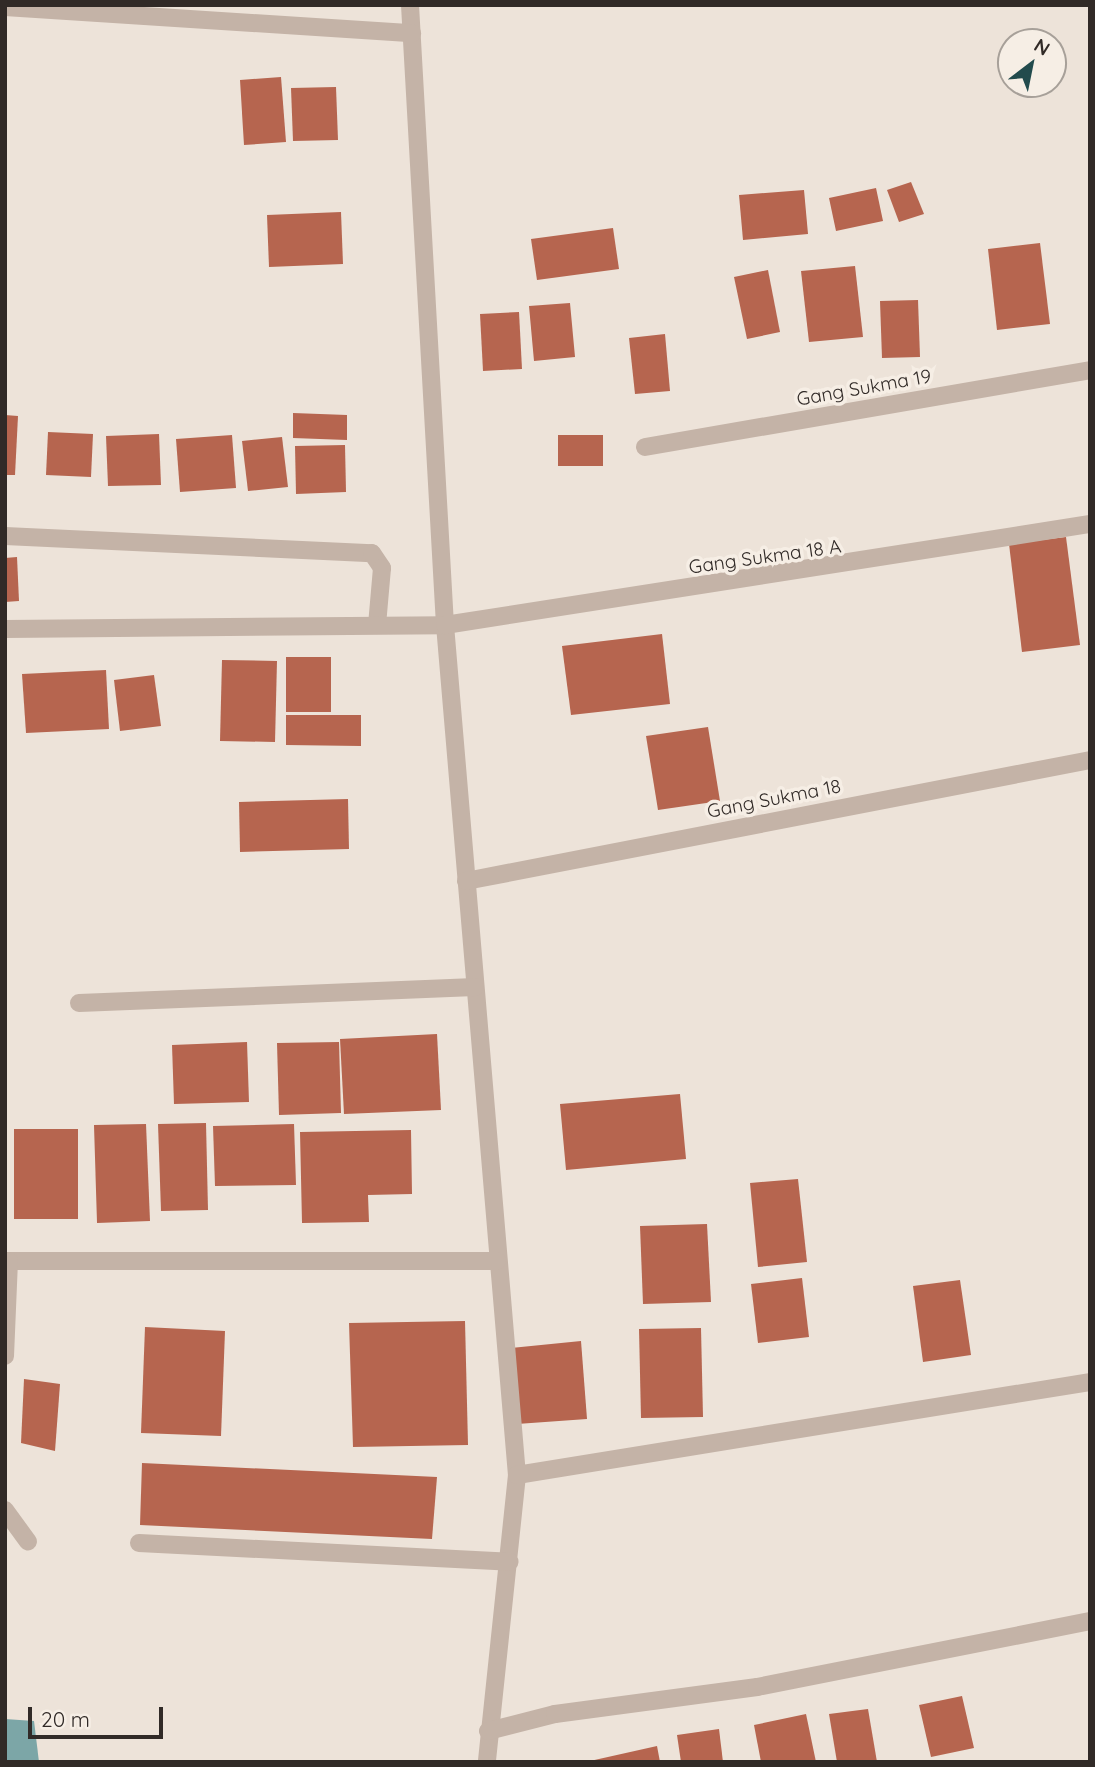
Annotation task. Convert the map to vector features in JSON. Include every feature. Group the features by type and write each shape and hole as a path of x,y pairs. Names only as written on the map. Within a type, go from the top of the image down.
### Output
{"street":[{"path":"410,5 444,625 517,1475 510,1562 486,1762"},
{"path":"5,7 412,33"},
{"name":"Gang Sukma 19","path":"645,447 1090,370"},
{"name":"Gang Sukma 18 A","path":"5,629 444,625 1090,524"},
{"path":"5,536 372,552 383,568 376,625"},
{"name":"Gang Sukma 18","path":"466,881 1090,760"},
{"path":"79,1003 475,987"},
{"path":"5,1356 7,1261 497,1261"},
{"path":"517,1475 1090,1382"},
{"path":"5,1510 28,1542"},
{"path":"139,1543 510,1562"},
{"path":"488,1731 555,1714 757,1687 1090,1621"}],"water":[{"path":"5,1719 34,1721 39,1762 5,1762"}],"building":[{"path":"281,77 286,142 244,145 240,80"},
{"path":"336,87 338,140 293,141 291,88"},
{"path":"911,182 924,214 899,222 887,190"},
{"path":"876,188 883,221 836,231 829,198"},
{"path":"804,190 808,234 743,240 739,195"},
{"path":"341,212 343,264 269,267 267,215"},
{"path":"613,228 619,269 537,280 531,239"},
{"path":"1040,243 1050,324 997,330 988,249"},
{"path":"855,266 863,337 809,342 801,271"},
{"path":"768,270 780,332 747,339 734,277"},
{"path":"918,300 920,357 882,358 880,301"},
{"path":"570,303 575,357 534,361 529,306"},
{"path":"519,312 522,369 483,371 480,314"},
{"path":"665,334 670,391 635,394 629,338"},
{"path":"293,413 347,415 347,440 293,438"},
{"path":"5,415 18,416 15,475 5,475"},
{"path":"48,432 93,434 91,477 46,475"},
{"path":"159,434 161,485 108,486 106,436"},
{"path":"232,435 236,488 180,492 176,439"},
{"path":"558,435 603,435 603,466 558,466"},
{"path":"282,437 288,487 248,491 242,441"},
{"path":"345,445 346,492 296,494 295,446"},
{"path":"1066,537 1080,645 1022,652 1009,544"},
{"path":"17,557 19,601 5,602 5,558"},
{"path":"662,634 670,704 571,715 562,646"},
{"path":"286,657 331,657 331,712 286,712"},
{"path":"222,660 277,661 275,742 220,741"},
{"path":"106,670 109,729 26,733 22,674"},
{"path":"154,675 161,726 120,731 114,680"},
{"path":"286,715 361,715 361,746 286,745"},
{"path":"708,727 720,801 658,810 646,736"},
{"path":"348,799 349,849 240,852 239,802"},
{"path":"437,1034 441,1110 344,1114 340,1039"},
{"path":"247,1042 249,1102 174,1104 172,1045"},
{"path":"339,1042 341,1113 279,1115 277,1043"},
{"path":"680,1094 686,1159 566,1170 560,1104"},
{"path":"206,1123 208,1210 161,1211 158,1124"},
{"path":"146,1124 150,1221 97,1223 94,1125"},
{"path":"294,1124 296,1185 215,1186 213,1126"},
{"path":"14,1129 78,1129 78,1219 14,1219"},
{"path":"411,1130 412,1194 368,1195 369,1222 302,1223 300,1132"},
{"path":"798,1179 807,1262 758,1267 750,1183"},
{"path":"707,1224 711,1302 643,1304 640,1226"},
{"path":"802,1278 809,1337 758,1343 751,1284"},
{"path":"960,1280 971,1355 923,1362 913,1286"},
{"path":"465,1321 468,1445 353,1447 349,1323"},
{"path":"145,1327 225,1331 221,1436 141,1433"},
{"path":"701,1328 703,1417 641,1418 639,1329"},
{"path":"581,1341 587,1419 517,1424 511,1348"},
{"path":"24,1379 60,1384 55,1451 21,1443"},
{"path":"142,1463 437,1477 432,1539 140,1525"},
{"path":"962,1696 974,1748 931,1757 919,1705"},
{"path":"868,1709 877,1762 837,1762 829,1714"},
{"path":"806,1714 816,1762 761,1762 754,1725"},
{"path":"719,1729 723,1762 681,1762 677,1735"},
{"path":"657,1746 660,1762 590,1762 590,1761"}]}
